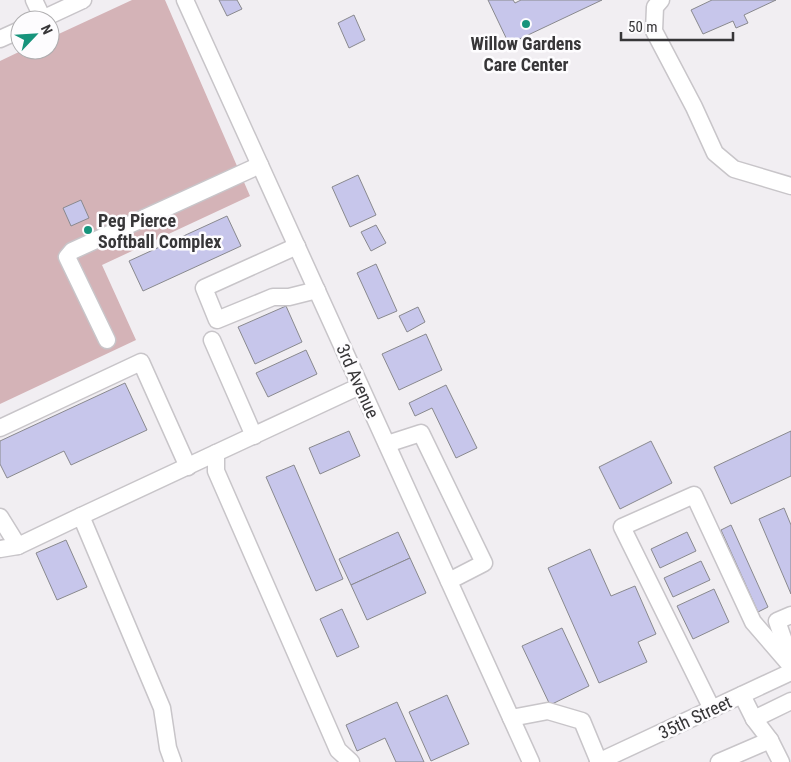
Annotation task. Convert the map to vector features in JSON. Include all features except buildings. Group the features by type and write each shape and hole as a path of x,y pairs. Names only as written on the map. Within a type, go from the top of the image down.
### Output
{"street":[{"path":"60,10 83,0"},
{"name":"3rd Avenue","path":"185,0 531,762"},
{"path":"661,0 655,7 654,31 694,107 715,153 734,169 791,186"},
{"path":"108,340 67,257 72,251 260,165"},
{"path":"297,246 204,288 217,320 273,297 289,297 317,290"},
{"path":"212,340 254,436"},
{"path":"0,428 142,362 188,467"},
{"path":"0,549 18,546 360,386"},
{"path":"386,444 421,433 484,563 449,581"},
{"path":"216,454 216,471 338,750 351,762"},
{"path":"712,709 622,527 694,495 753,622 791,666"},
{"path":"81,516 162,708 168,748 173,762"},
{"path":"0,517 18,546"},
{"path":"791,615 777,621 791,661"},
{"name":"35th Street","path":"598,762 791,672"},
{"path":"742,695 754,719 770,740 781,762"},
{"path":"754,719 791,702"},
{"path":"511,718 548,711 582,721 598,762"},
{"path":"719,762 770,740"}],"shaded area":[{"name":"Peg Pierce Softball Complex","path":"132,0 165,0 250,196 102,265 136,340 0,404 0,61 10,56 10,60 60,60 60,33"}],"place":[{"name":"Willow Gardens Care Center","path":"526,24"},
{"name":"Peg Pierce Softball Complex","path":"88,230"}]}
